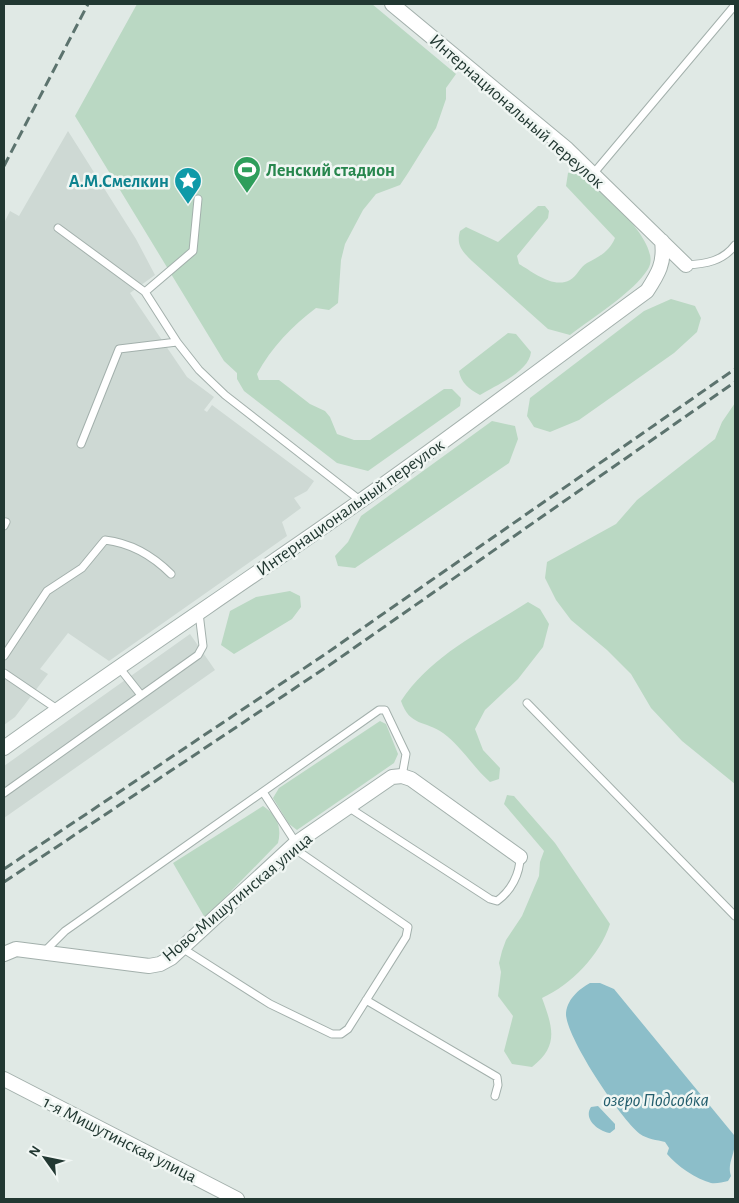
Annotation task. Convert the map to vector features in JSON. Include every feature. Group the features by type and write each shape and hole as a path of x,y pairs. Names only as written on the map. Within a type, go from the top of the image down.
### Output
{"street":[{"name":"Интернациональный переулок","path":"392,4 567,149 686,265"},
{"name":"Интернациональный переулок","path":"4,748 118,666 199,613 361,501 647,291 661,269 664,255 662,242"},
{"name":"Ново-Мишутинская улица","path":"4,954 16,949 149,966 165,961 182,948 294,845 392,777 402,776"},
{"path":"402,776 411,779 520,857"},
{"name":"1-я Мишутинская улица","path":"4,1079 237,1199"}],"lane":[{"path":"593,174 735,5"},
{"path":"145,292 193,251 198,199"},
{"path":"58,228 145,292 177,342 199,370 225,395 361,501"},
{"path":"686,265 701,264 726,257 735,245"},
{"path":"81,444 119,349 177,342"},
{"path":"4,656 47,591 82,568 105,540 119,542 157,559 171,574"},
{"path":"4,792 198,655 203,646 199,613"},
{"path":"118,666 141,695"},
{"path":"4,673 57,709"},
{"path":"526,702 735,916"},
{"path":"44,952 65,931 379,710 385,710 406,754 402,776"},
{"path":"182,948 264,1000 332,1034 341,1034 348,1029 406,937 408,927 294,845 263,792"},
{"path":"348,807 490,900 497,901 502,897 520,870 520,857"},
{"path":"366,1000 497,1077 498,1085 495,1096"}],"shaded area":[{"path":"68,131 136,239 155,275 130,293 187,377 214,397 204,410 207,412 212,405 314,481 307,491 294,498 301,508 282,522 287,536 109,661 68,633 40,669 48,674 15,717 4,725 4,223 10,211 19,216"},
{"path":"190,634 215,670 4,818 4,766"}],"green space":[{"name":"Ленский стадион","path":"137,4 372,4 456,74 446,88 446,99 436,128 408,173 400,185 376,194 363,210 345,244 341,260 338,303 329,310 316,308 299,322 275,346 257,374 259,380 279,380 310,404 325,411 330,417 337,434 354,440 370,440 444,389 452,389 461,398 460,406 368,471 337,463 244,391 237,379 237,373 224,361 75,116"},
{"path":"577,168 625,215 637,230 651,258 648,269 633,287 570,335 548,329 468,257 459,244 459,236 460,231 466,227 498,242 538,206 545,206 549,211 548,218 517,256 519,264 550,281 564,282 570,280 585,265 607,250 615,238 566,186 568,173"},
{"path":"671,299 695,306 701,318 697,332 674,353 579,420 550,432 534,427 527,416 530,398 644,311"},
{"path":"508,333 516,334 531,352 529,359 518,372 480,395 466,385 459,371"},
{"path":"735,403 735,784 682,741 651,708 631,674 607,650 571,620 556,600 545,578 547,562 616,524 637,500 715,439 722,422"},
{"path":"492,421 515,426 518,439 509,463 355,568 338,566 335,556 348,542 361,516"},
{"path":"290,591 300,596 301,607 292,619 234,654 221,645 230,611 256,597"},
{"path":"528,602 540,609 549,624 543,647 518,679 485,710 475,729 483,750 500,768 499,779 490,782 443,733 413,719 401,701 427,670 443,657"},
{"path":"380,721 386,724 398,754 394,763 297,830 289,824 273,798 279,788"},
{"path":"507,795 514,796 555,843 610,924 599,947 583,968 574,977 542,998 551,1027 550,1044 541,1059 532,1067 512,1064 504,1051 513,1016 498,996 501,972 499,963 506,940 522,916 539,876 540,862 544,851 504,804"},
{"path":"263,806 275,817 279,827 278,843 205,918 173,863"}],"water":[{"name":"озеро Подсобка","path":"590,983 600,983 614,989 734,1135 735,1147 730,1166 731,1176 728,1181 711,1183 687,1172 667,1154 669,1148 665,1142 640,1134 608,1096 576,1042 566,1015 571,1000 582,988"},
{"path":"598,1106 615,1124 615,1129 610,1133 601,1130 590,1120 589,1111 591,1107"}],"railway":[{"path":"4,166 88,4"},
{"path":"4,869 324,655 735,369"},
{"path":"4,882 331,664 735,382"}],"place":[{"name":"Ленский стадион","path":"247,194"},
{"name":"А.М.Смелкин","path":"188,205"}]}
